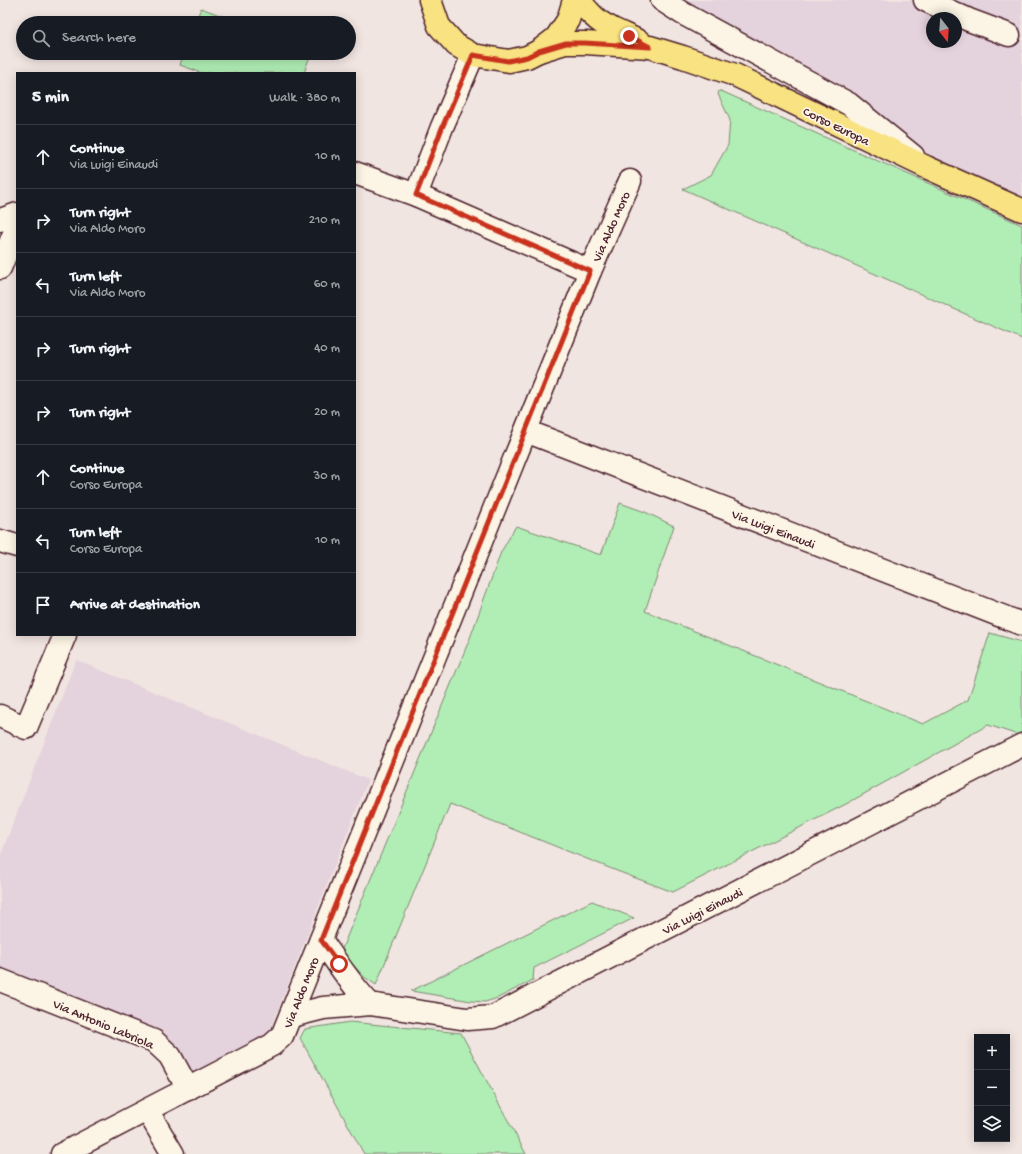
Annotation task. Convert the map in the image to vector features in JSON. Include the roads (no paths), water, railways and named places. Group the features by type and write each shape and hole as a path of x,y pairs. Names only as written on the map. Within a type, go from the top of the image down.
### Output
{"main road":[{"path":"429,1 439,26 456,45 473,55 508,61 527,57 539,51 556,38 568,20 574,0"},
{"name":"Corso Europa","path":"580,0 586,10 607,27 650,47 735,75 926,167 1022,210"},
{"name":"Corso Europa","path":"539,51 566,43 650,47"}],"street":[{"path":"662,0 682,13 849,104 926,167"},
{"path":"925,0 969,20 1009,35"},
{"path":"416,195 473,55"},
{"name":"Via Aldo Moro","path":"356,174 416,195 590,271"},
{"name":"Via Aldo Moro","path":"62,1154 272,1046 282,1036 590,271 630,181"},
{"path":"0,220 16,214"},
{"name":"Via Luigi Einaudi","path":"526,431 1022,624"},
{"path":"0,541 16,546"},
{"path":"0,716 26,728 65,636"},
{"name":"Via Luigi Einaudi","path":"291,1016 323,1008 370,1004 468,1019 493,1017 1022,745"},
{"path":"321,940 362,996 370,1004"},
{"name":"Via Antonio Labriola","path":"0,980 154,1041 170,1056 188,1089"},
{"path":"147,1110 173,1154"}]}
